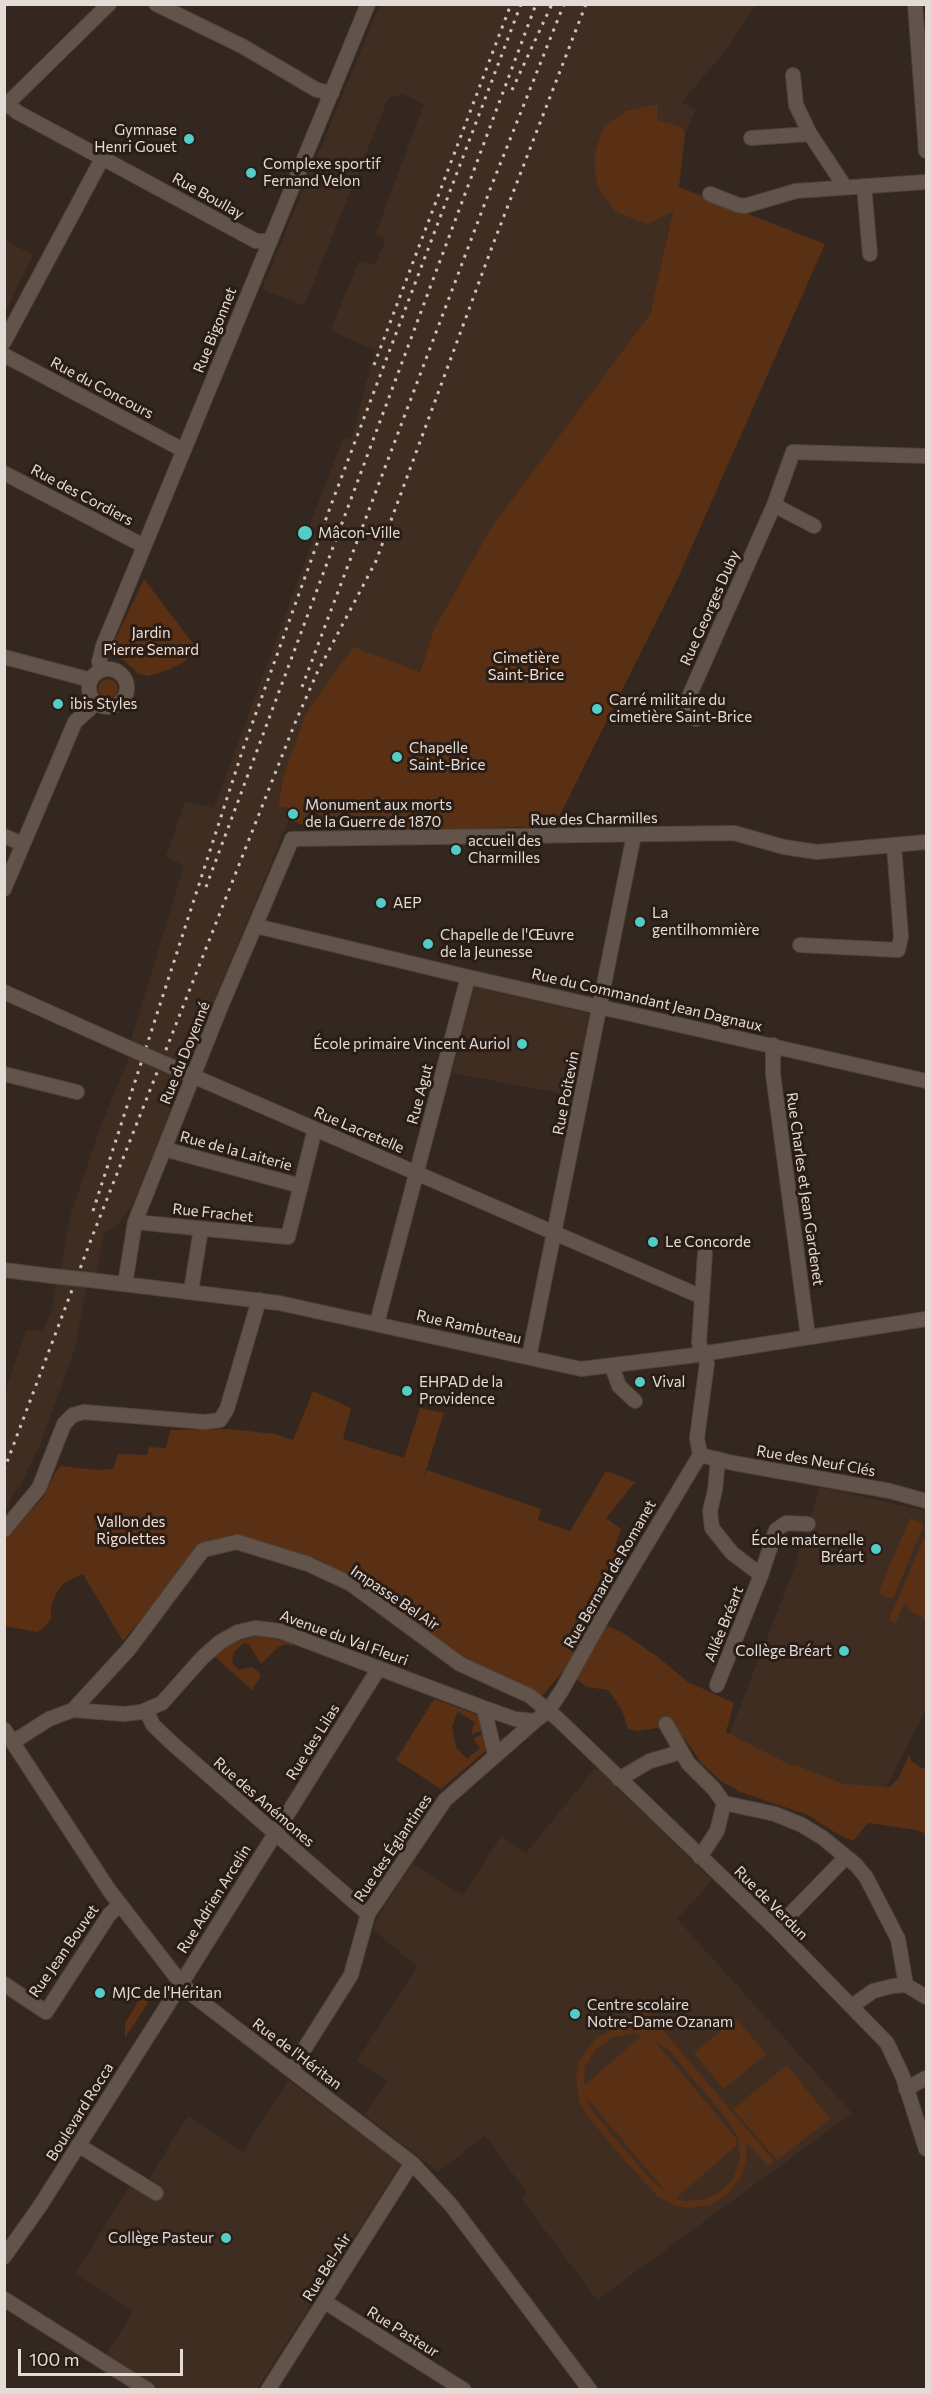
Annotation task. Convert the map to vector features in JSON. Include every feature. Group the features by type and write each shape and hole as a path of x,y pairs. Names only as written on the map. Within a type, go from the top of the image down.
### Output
{"street":[{"path":"6,106 109,4"},
{"path":"156,4 242,46 317,90 332,93"},
{"name":"Rue Bigonnet","path":"103,669 99,662 103,646 368,4"},
{"path":"915,4 927,151"},
{"path":"793,75 796,105 810,134 845,187"},
{"path":"312,143 319,116 320,100 317,90"},
{"name":"Rue Boullay","path":"6,106 256,241 269,242"},
{"path":"751,138 810,134"},
{"path":"4,342 103,157"},
{"path":"710,194 738,206 745,206 795,191 927,182"},
{"path":"864,186 870,254"},
{"name":"Rue du Concours","path":"4,355 183,450"},
{"name":"Rue Georges Duby","path":"696,719 683,710 774,505 793,452 927,456"},
{"name":"Rue des Cordiers","path":"4,473 144,546"},
{"path":"774,505 814,526"},
{"path":"4,657 91,680"},
{"path":"103,669 118,672 125,679 127,688 126,695 116,705 109,707 96,703 90,694 91,680 103,669"},
{"path":"4,889 75,722 96,703"},
{"name":"Rue des Charmilles","path":"292,839 734,833 784,847 817,852 927,842"},
{"name":"Rue Poitevin","path":"529,1357 634,835"},
{"path":"4,836 23,844"},
{"name":"Rue du Doyenné","path":"125,1284 135,1222 292,839"},
{"path":"800,945 898,950 902,937 894,845"},
{"name":"Rue du Commandant Jean Dagnaux","path":"256,926 468,977 927,1081"},
{"name":"Rue Agut","path":"377,1323 468,977"},
{"name":"Rue Lacretelle","path":"4,992 702,1297"},
{"name":"Rue Charles et Jean Gardenet","path":"773,1045 773,1074 808,1337"},
{"path":"4,1074 77,1092"},
{"path":"301,1186 315,1129"},
{"name":"Rue de la Laiterie","path":"164,1149 301,1186"},
{"name":"Rue Frachet","path":"135,1222 288,1237 301,1186"},
{"path":"191,1291 201,1229"},
{"path":"700,1455 698,1438 707,1364 699,1343 705,1253"},
{"name":"Rue Rambuteau","path":"4,1270 259,1300 377,1323 581,1369 927,1319"},
{"path":"4,1530 39,1488 64,1424 73,1415 84,1412 211,1423 220,1420 228,1409 259,1300"},
{"path":"614,1372 619,1386 635,1401"},
{"name":"Rue des Neuf Clés","path":"700,1455 890,1491 927,1501"},
{"name":"Rue Bernard de Romanet","path":"548,1711 700,1455"},
{"name":"Allée Bréart","path":"718,1459 710,1511 712,1528 732,1552 761,1575"},
{"name":"Allée Bréart","path":"717,1685 761,1575 776,1530 786,1523 808,1524"},
{"name":"Impasse Bel Air","path":"73,1710 129,1649 203,1550 237,1542 308,1564 351,1584 459,1664 528,1695 548,1711"},
{"name":"Avenue du Val Fleuri","path":"13,1742 49,1719 73,1710 124,1714 146,1710 162,1703 202,1658 220,1642 238,1632 255,1628 280,1631 515,1719 535,1720"},
{"name":"Rue des Lilas","path":"275,1833 379,1668"},
{"path":"484,1708 495,1754"},
{"name":"Rue des Anémones","path":"146,1710 153,1725 368,1914"},
{"path":"535,1720 548,1711"},
{"name":"Rue de Verdun","path":"548,1711 776,1929 887,2043 927,2148"},
{"name":"Rue des Églantines","path":"291,2070 351,1975 368,1914 445,1800 535,1720"},
{"path":"666,1724 688,1763 714,1789 724,1803 775,1814 802,1825 823,1838 866,1877 898,1939 906,1985"},
{"name":"Rue de l'Héritan","path":"4,1729 78,1845 181,1983 194,1996 412,2163 451,2205 590,2390"},
{"path":"619,1779 650,1761 681,1752"},
{"path":"700,1857 717,1831 724,1803"},
{"name":"Rue Adrien Arcelin","path":"181,1983 275,1833"},
{"path":"776,1929 845,1858"},
{"name":"Rue Jean Bouvet","path":"4,1984 46,2012 109,1915 120,1904"},
{"name":"Boulevard Rocca","path":"4,2257 181,1983"},
{"path":"852,2006 873,1991 893,1986 906,1985 927,1997"},
{"path":"906,2089 927,2078"},
{"path":"78,2145 156,2193"},
{"name":"Rue Bel-Air","path":"268,2390 412,2163"},
{"path":"4,2299 148,2390"},
{"name":"Rue Pasteur","path":"325,2302 464,2390"}],"shaded area":[{"path":"380,5 756,5 727,49 681,103 696,109 685,134 678,187 650,314 492,526 433,631 419,672 305,715 280,791 279,806 292,809 289,819 193,1053 189,1057 178,1060 173,1077 178,1087 177,1094 132,1206 117,1225 104,1233 97,1272 86,1289 75,1349 41,1442 20,1487 17,1487 5,1512 5,1392 26,1330 43,1331 53,1307 55,1286 71,1213 102,1123 129,1058 131,1040 184,866 166,856 185,802 214,808 317,529 310,525 343,438 350,440 352,437 375,350 330,331 359,261 375,265 386,239 375,235 424,104 402,94 388,99 304,306 262,289"},
{"path":"5,240 33,255 5,312"},
{"name":"École primaire Vincent Auriol","path":"474,987 591,1014 575,1096 452,1073"},
{"name":"Collège Bréart","path":"820,1487 926,1511 926,1709 873,1813 726,1742 793,1572"},
{"name":"Centre scolaire Notre-Dame Ozanam","path":"596,1767 712,1880 677,1919 852,2113 597,2300 521,2198 527,2193 485,2136 438,2172 364,2114 388,2081 357,2061 417,1966 373,1930 380,1913 412,1864 463,1895 501,1836 526,1853"},
{"name":"Collège Pasteur","path":"288,2080 401,2164 257,2389 156,2389 104,2357 133,2312 75,2274 130,2186 154,2201 163,2188 149,2178 188,2116 243,2152"}],"green space":[{"name":"Cimetière Saint-Brice","path":"658,104 657,120 682,127 685,134 679,187 825,244 678,578 556,823 552,826 371,832 371,828 363,827 364,823 357,823 356,819 333,817 333,824 321,824 319,823 322,816 311,811 304,826 289,819 292,809 278,806 283,777 305,715 353,647 420,672 433,631 492,526 650,314 673,211 647,224 615,211 598,187 595,153 604,126 626,111"},
{"name":"Jardin Pierre Semard","path":"144,579 198,648 185,661 171,669 148,676 139,674 121,658 114,642"},
{"path":"104,679 112,679 118,685 118,693 112,699 104,699 98,693 98,685"},
{"name":"Vallon des Rigolettes","path":"313,1391 351,1408 343,1439 404,1458 420,1408 444,1413 422,1483 427,1470 541,1509 538,1520 570,1531 606,1471 635,1482 606,1518 621,1529 616,1543 623,1552 592,1619 623,1633 658,1657 688,1682 734,1703 726,1732 792,1766 795,1765 844,1784 889,1787 898,1779 909,1755 911,1761 926,1769 926,1834 917,1830 868,1823 853,1841 808,1815 740,1792 721,1781 702,1764 685,1739 657,1728 638,1731 628,1729 622,1710 608,1690 587,1687 564,1670 542,1696 536,1694 465,1658 358,1580 317,1559 232,1535 205,1543 123,1641 83,1574 64,1583 57,1592 51,1607 51,1619 43,1629 36,1632 5,1626 4,1541 44,1496 56,1471 61,1466 97,1470 113,1469 118,1454 147,1455 149,1447 166,1448 170,1430 230,1429 275,1434 293,1440"},
{"path":"910,1518 924,1524 893,1599 878,1593"},
{"path":"926,1533 926,1619 914,1613 904,1603 896,1623 889,1620"},
{"path":"258,1636 283,1640 292,1646 287,1644 278,1647 261,1664 248,1643 244,1643 234,1652 232,1662 238,1670 252,1667 260,1673 252,1690 214,1656 232,1642"},
{"path":"434,1699 481,1716 485,1730 474,1733 474,1736 471,1732 475,1722 458,1712 452,1726 456,1747 467,1759 480,1748 474,1738 486,1733 488,1749 441,1789 396,1760"},
{"path":"145,1990 153,1995 125,2038 125,2023"},
{"path":"638,2001 774,2161 768,2166 746,2142 746,2162 741,2177 726,2196 710,2205 689,2208 677,2206 658,2197 613,2147 587,2115 579,2101 576,2077 579,2063 598,2037 624,2027 651,2030 631,2006","holes":["632,2033 642,2035 584,2086 585,2067 595,2050 611,2038","653,2039 669,2050 727,2119 738,2138 740,2156 734,2177 723,2190 707,2199 685,2201 676,2198 737,2145 736,2138","585,2097 667,2193 652,2181 594,2114"]},
{"path":"736,2018 766,2054 724,2089 694,2053"},
{"path":"787,2065 830,2119 777,2160 733,2109"}],"railway":[{"path":"374,365 511,4"},
{"path":"93,1211 242,752 331,505 521,4"},
{"path":"206,887 536,4"},
{"path":"512,90 552,4"},
{"path":"302,687 491,187 564,4"},
{"path":"4,1470 92,1237 295,723 317,673 376,561 492,247 586,4"}],"place":[{"name":"Gymnase Henri Gouet","path":"189,139"},
{"name":"Complexe sportif Fernand Velon","path":"251,173"},
{"name":"Mâcon-Ville","path":"305,533"},
{"name":"ibis Styles","path":"58,704"},
{"name":"Carré militaire du cimetière Saint-Brice","path":"597,709"},
{"name":"Chapelle Saint-Brice","path":"397,757"},
{"name":"Monument aux morts de la Guerre de 1870","path":"293,814"},
{"name":"accueil des Charmilles","path":"456,850"},
{"name":"AEP","path":"381,903"},
{"name":"La gentilhommière","path":"640,922"},
{"name":"Chapelle de l'Œuvre de la Jeunesse","path":"428,944"},
{"name":"École primaire Vincent Auriol","path":"522,1044"},
{"name":"Le Concorde","path":"653,1242"},
{"name":"Vival","path":"640,1382"},
{"name":"EHPAD de la Providence","path":"407,1391"},
{"name":"École maternelle Bréart","path":"876,1549"},
{"name":"Collège Bréart","path":"844,1651"},
{"name":"MJC de l'Héritan","path":"100,1993"},
{"name":"Centre scolaire Notre-Dame Ozanam","path":"575,2014"},
{"name":"Collège Pasteur","path":"226,2238"}]}
